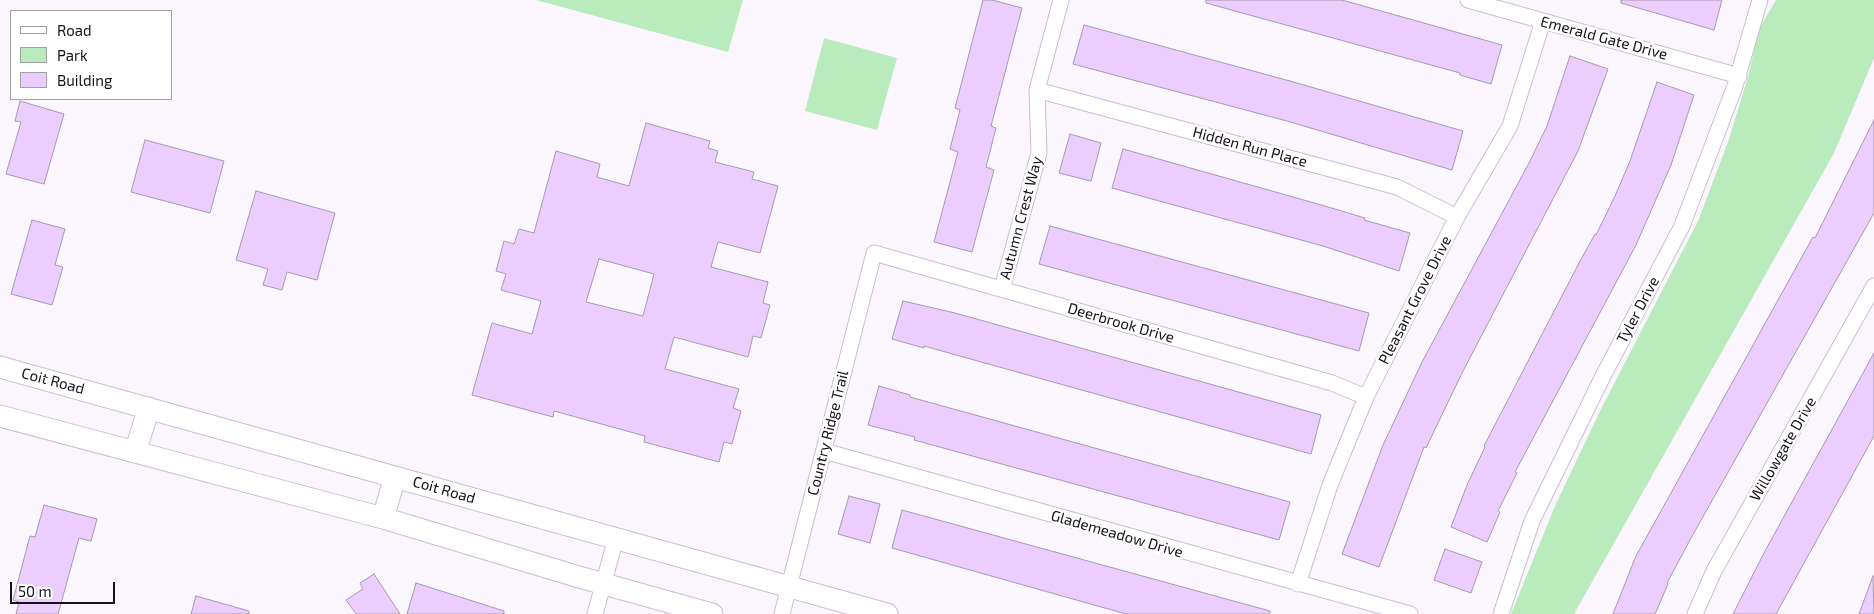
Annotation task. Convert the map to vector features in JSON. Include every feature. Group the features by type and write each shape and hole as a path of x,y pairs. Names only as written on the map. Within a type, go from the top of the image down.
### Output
{"main road":[{"name":"Coit Road","path":"0,366 887,614"},
{"path":"135,452 148,408"},
{"path":"0,416 383,518 712,614"},
{"path":"383,518 394,477"}],"street":[{"name":"Autumn Crest Way","path":"1002,289 1039,153 1037,90 1061,0"},
{"name":"Emerald Gate Drive","path":"1468,0 1739,76"},
{"name":"Tyler Drive","path":"1501,614 1532,521 1603,376 1682,226 1739,76 1760,0"},
{"name":"Pleasant Grove Drive","path":"1298,584 1330,485 1366,397 1457,218 1510,126 1542,21"},
{"name":"Hidden Run Place","path":"1037,90 1397,187 1457,218"},
{"name":"Deerbrook Drive","path":"874,253 1332,383 1366,397"},
{"name":"Country Ridge Trail","path":"782,614 874,253"},
{"name":"Willowgate Drive","path":"1695,614 1714,571 1874,286"},
{"name":"Glademeadow Drive","path":"824,452 1410,614"},
{"path":"595,614 616,538"}],"green space":[{"path":"536,0 743,0 728,52"},
{"path":"1776,0 1874,0 1874,58 1834,153 1574,614 1511,614 1555,506 1601,409 1698,221 1728,142 1747,80 1760,27"},
{"path":"824,38 897,58 877,130 805,111"}],"building":[{"path":"983,0 992,0 1022,8 991,126 996,128 986,167 994,170 972,252 934,242 958,152 950,149 960,110 955,108"},
{"path":"1206,0 1342,0 1502,45 1491,84 1460,75 1460,73 1206,3"},
{"path":"1621,0 1722,0 1714,30 1621,3"},
{"path":"1084,25 1290,81 1463,131 1452,170 1287,121 1073,64"},
{"path":"1570,56 1608,69 1578,151 1462,373 1426,448 1424,447 1379,567 1342,554 1383,445 1422,362 1547,126"},
{"path":"1657,82 1694,95 1671,165 1636,245 1515,472 1517,473 1498,511 1500,512 1487,542 1451,527 1484,446 1615,196 1630,161"},
{"path":"20,101 64,114 44,184 6,174 21,122 15,121"},
{"path":"1874,120 1874,213 1691,538 1667,583 1655,614 1613,614 1636,556 1813,237 1815,238"},
{"path":"646,123 710,141 708,148 718,151 715,162 754,172 752,179 778,186 760,253 718,242 711,267 768,282 763,303 770,305 761,338 753,336 748,357 674,337 665,369 739,389 733,408 741,411 732,444 724,442 719,462 644,442 645,436 554,411 553,417 472,395 492,323 532,334 541,301 501,290 506,274 496,271 504,241 514,244 519,229 534,233 556,151 600,164 597,177 629,186","holes":["599,259 654,274 643,316 586,302"]},
{"path":"1070,134 1101,143 1091,181 1059,173"},
{"path":"145,140 224,161 210,213 131,192"},
{"path":"1123,149 1318,204 1410,233 1399,271 1323,246 1112,188"},
{"path":"256,191 335,213 317,280 287,272 282,290 263,285 268,269 236,260"},
{"path":"32,220 65,229 55,265 63,267 52,305 11,294"},
{"path":"1050,226 1369,313 1359,351 1039,264"},
{"path":"903,301 955,313 1321,415 1311,454 924,346 924,348 892,339"},
{"path":"1874,353 1874,436 1776,614 1733,614 1765,551"},
{"path":"879,386 910,395 910,397 1290,502 1279,540 914,440 915,437 868,425"},
{"path":"849,496 880,504 870,543 838,534"},
{"path":"44,505 97,519 91,541 79,538 58,614 16,614 19,602 13,600 30,536 35,537"},
{"path":"902,510 1270,611 1270,614 1126,614 892,548"},
{"path":"1445,549 1482,562 1471,593 1434,580"},
{"path":"374,574 400,614 356,614 346,600 363,589 360,583"},
{"path":"1873,576 1874,614 1859,614"},
{"path":"416,583 504,611 504,614 407,614"},
{"path":"196,596 249,611 249,614 191,614"}]}
